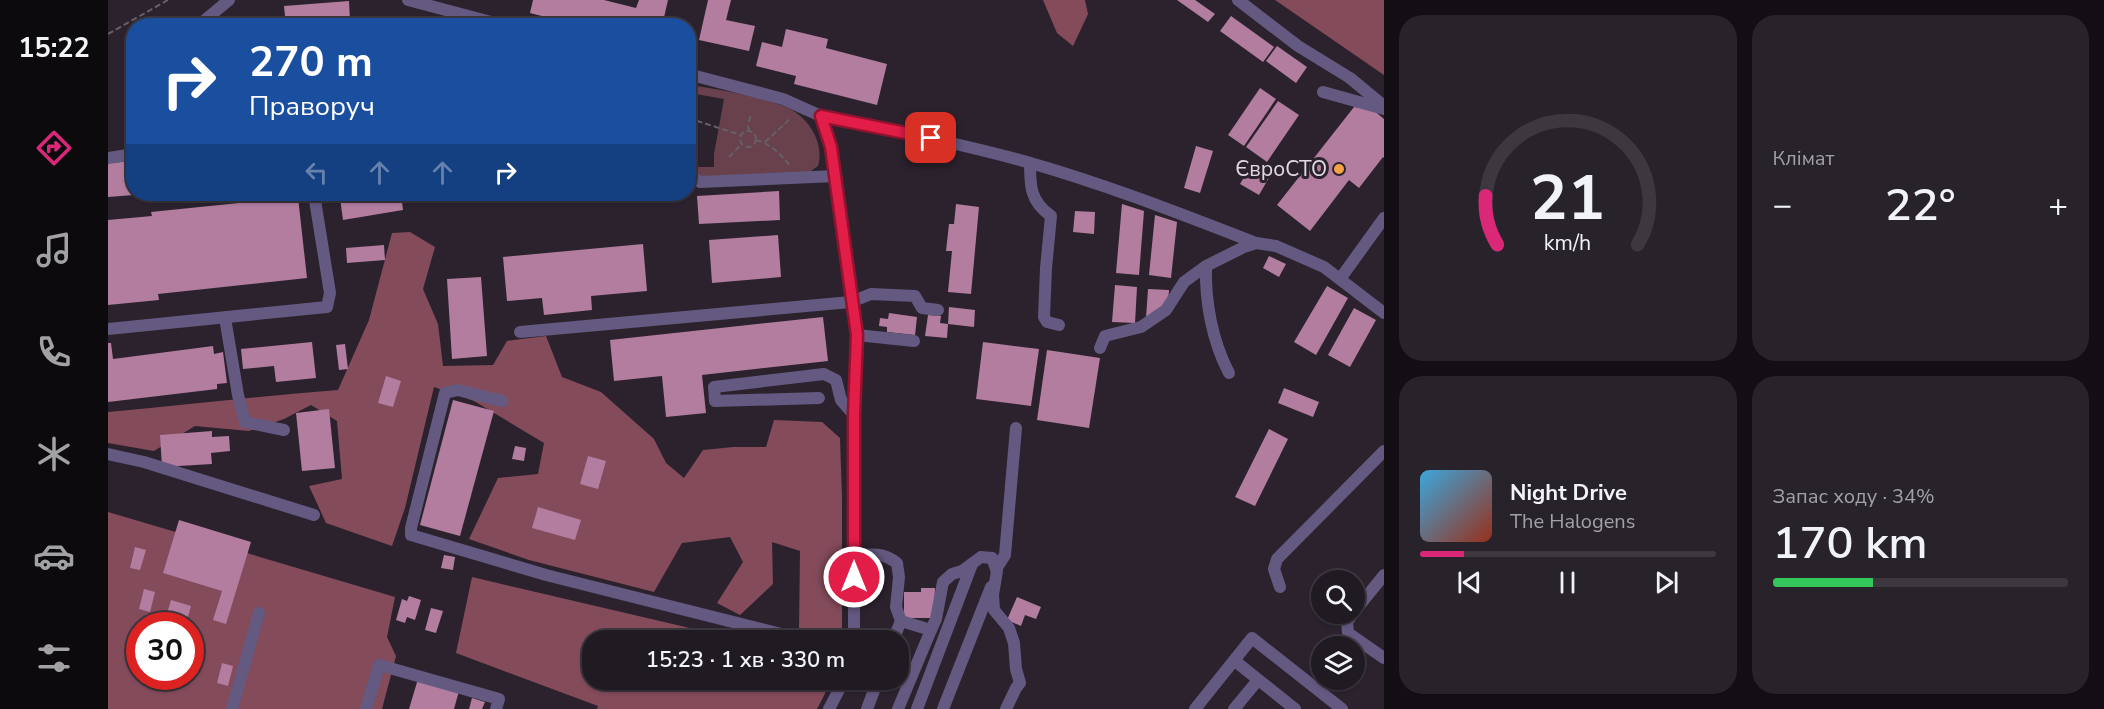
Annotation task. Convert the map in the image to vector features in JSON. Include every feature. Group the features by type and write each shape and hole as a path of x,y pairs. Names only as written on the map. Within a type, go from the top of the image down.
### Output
{"street":[{"path":"208,18 229,0"},
{"path":"408,0 444,5 477,18"},
{"path":"1238,0 1298,46 1350,78 1384,108"},
{"path":"696,76 783,99 821,116 953,142 1030,163 1161,207 1256,243 1276,246 1324,267 1384,313"},
{"path":"1323,93 1384,108"},
{"path":"821,116 831,147 836,176 857,335 854,415 854,630"},
{"path":"108,158 126,155"},
{"path":"1030,163 1030,188 1042,209 1051,216 1044,317 1047,322 1059,326"},
{"path":"696,180 700,182 836,176"},
{"path":"108,329 327,307 330,293 315,201"},
{"path":"1340,279 1384,218"},
{"path":"1100,348 1105,336 1141,327 1166,309 1184,282 1206,266 1256,243"},
{"path":"1206,266 1206,291 1218,343 1229,373"},
{"path":"520,332 851,302 871,294 915,296 922,308 938,310"},
{"path":"225,318 237,395 245,422 284,430"},
{"path":"857,335 914,341"},
{"path":"819,398 715,401 714,387 824,374 836,380 841,400 854,415"},
{"path":"502,401 458,390 445,393 411,535 546,574 765,630"},
{"path":"943,709 996,570 1005,555 1016,428"},
{"path":"1280,587 1274,569 1277,559 1384,451"},
{"path":"108,454 144,462 314,515"},
{"path":"854,556 886,555 897,563 899,577 896,607 901,621 897,630"},
{"path":"898,709 936,619 943,582 952,574 962,572 981,557 992,558 996,570 994,610 1009,628 1014,643 1016,669 1020,683 1006,709"},
{"path":"917,709 973,563"},
{"path":"1365,599 1384,575"},
{"path":"232,709 260,614"},
{"path":"901,621 931,630"},
{"path":"1347,624 1347,633 1383,656"},
{"path":"1195,709 1252,638 1342,709"},
{"path":"1235,661 1291,708"},
{"path":"366,709 380,665 499,699 496,709"},
{"path":"1234,709 1258,680"},
{"path":"829,709 839,690"},
{"path":"867,709 874,690"}],"path":[{"path":"136,18 168,0"},
{"path":"108,34 126,24"},
{"path":"748,131 751,115"},
{"path":"765,142 791,118"},
{"path":"696,121 741,135 748,131"},
{"path":"748,131 756,136 756,140"},
{"path":"741,135 742,144"},
{"path":"756,140 765,142 783,156 797,173 798,178"},
{"path":"742,144 750,147 756,140"},
{"path":"729,157 742,144"}],"shaded area":[{"path":"1043,0 1085,0 1088,14 1073,46 1057,33"},
{"path":"1275,0 1384,0 1384,75"},
{"path":"696,86 775,103 794,111 808,124 817,140 820,157 818,166 808,173 706,179 696,174 696,167 714,167 714,154 724,99 696,94"},
{"path":"410,232 435,247 423,289 438,324 443,366 493,365 507,341 546,336 562,377 601,392 654,439 666,463 684,478 703,450 766,447 774,420 822,422 840,438 842,630 799,630 800,551 772,542 773,584 740,615 717,603 743,562 730,537 682,543 654,592 529,560 469,539 498,478 538,474 544,443 474,401 434,387 405,508 392,546 326,523 309,486 342,479 337,421 311,405 284,419 249,431 195,426 154,451 108,443 108,412 338,390 369,320 392,233"},
{"path":"108,512 395,597 387,637 396,656 382,709 108,709"},
{"path":"472,577 698,630 582,630 582,690 827,690 817,709 597,709 598,706 456,653"}],"building":[{"path":"533,0 604,0 636,8 639,0 668,0 664,18 550,18 530,13"},
{"path":"708,0 731,0 726,20 755,26 749,51 699,40"},
{"path":"1177,0 1195,0 1215,14 1208,22"},
{"path":"349,1 350,18 285,18 284,6"},
{"path":"1231,16 1274,47 1263,62 1220,31"},
{"path":"786,29 828,39 826,48 887,64 877,105 794,84 796,76 756,66 762,42 782,47"},
{"path":"1277,46 1307,67 1296,83 1266,61"},
{"path":"1260,88 1276,99 1244,146 1228,135"},
{"path":"1278,101 1299,115 1267,162 1246,147"},
{"name":"ЄвроСТО","path":"1354,107 1372,109 1384,119 1384,158 1359,188 1349,180 1310,231 1277,205"},
{"path":"1196,146 1213,151 1200,193 1184,188"},
{"path":"126,162 126,196 108,197 108,163"},
{"path":"1251,165 1270,176 1259,195 1240,184"},
{"path":"779,191 780,220 699,224 697,196"},
{"path":"259,201 298,201 307,278 158,294 159,300 108,305 108,220 152,216 151,212"},
{"path":"340,201 402,201 403,210 343,220"},
{"path":"956,204 979,207 971,294 948,292 952,251 946,251 949,224 954,224"},
{"path":"1122,204 1144,211 1139,275 1116,273"},
{"path":"1075,211 1095,212 1094,234 1073,232"},
{"path":"1155,215 1177,222 1171,278 1149,275"},
{"path":"778,235 781,277 712,283 709,240"},
{"path":"643,244 647,291 591,296 592,310 544,315 542,298 507,301 503,257"},
{"path":"384,245 385,260 347,263 346,248"},
{"path":"1269,256 1286,264 1279,277 1263,268"},
{"path":"481,277 487,356 452,359 447,279"},
{"path":"1115,285 1137,287 1135,323 1112,322"},
{"path":"1327,286 1348,298 1316,355 1294,342"},
{"path":"1148,289 1169,290 1168,304 1146,318"},
{"path":"949,307 975,310 974,327 948,324"},
{"path":"1354,308 1376,320 1350,367 1328,355"},
{"path":"889,313 917,317 915,335 887,332 887,327 879,326 880,318 888,319"},
{"path":"928,315 941,316 940,323 948,324 947,338 925,336"},
{"path":"823,317 828,361 702,375 706,413 666,417 662,376 614,381 610,340"},
{"path":"312,342 316,378 276,382 274,366 243,369 241,349"},
{"path":"983,342 1039,349 1031,406 976,399"},
{"path":"108,343 111,343 113,359 213,346 214,354 223,352 227,383 217,384 217,389 108,402"},
{"path":"345,344 348,369 339,370 336,345"},
{"path":"1047,350 1100,358 1089,428 1037,420"},
{"path":"386,376 401,381 393,407 378,403"},
{"path":"1284,388 1319,402 1313,417 1278,403"},
{"path":"453,400 494,411 460,536 420,525"},
{"path":"329,409 335,468 302,471 296,413"},
{"path":"1269,429 1288,439 1255,506 1235,497"},
{"path":"212,431 212,437 229,436 230,451 211,453 212,464 162,467 160,435"},
{"path":"515,446 526,448 524,461 512,459"},
{"path":"588,456 606,461 598,489 580,484"},
{"path":"538,507 581,520 575,540 532,528"},
{"path":"179,520 251,542 226,624 213,620 222,591 163,573"},
{"path":"135,547 146,550 140,570 130,568"},
{"path":"444,555 455,557 453,570 441,568"},
{"path":"921,588 935,588 934,618 904,618 904,592 921,592"},
{"path":"144,589 155,592 150,612 139,609"},
{"path":"409,596 421,600 415,620 407,617 405,623 396,620 402,599 407,601"},
{"path":"1017,597 1041,607 1036,619 1025,615 1021,626 1007,620"},
{"path":"171,600 191,606 189,612 168,612"},
{"path":"431,608 443,611 436,633 425,630"},
{"path":"222,663 233,666 228,686 217,683"},
{"path":"418,679 459,691 454,709 409,709"},
{"path":"472,698 485,702 482,709 469,709"}],"place":[{"name":"ЄвроСТО","path":"1339,169"}],"route":[{"path":"854,577 854,415 857,335 841,207 831,147 821,116 931,138"}]}
